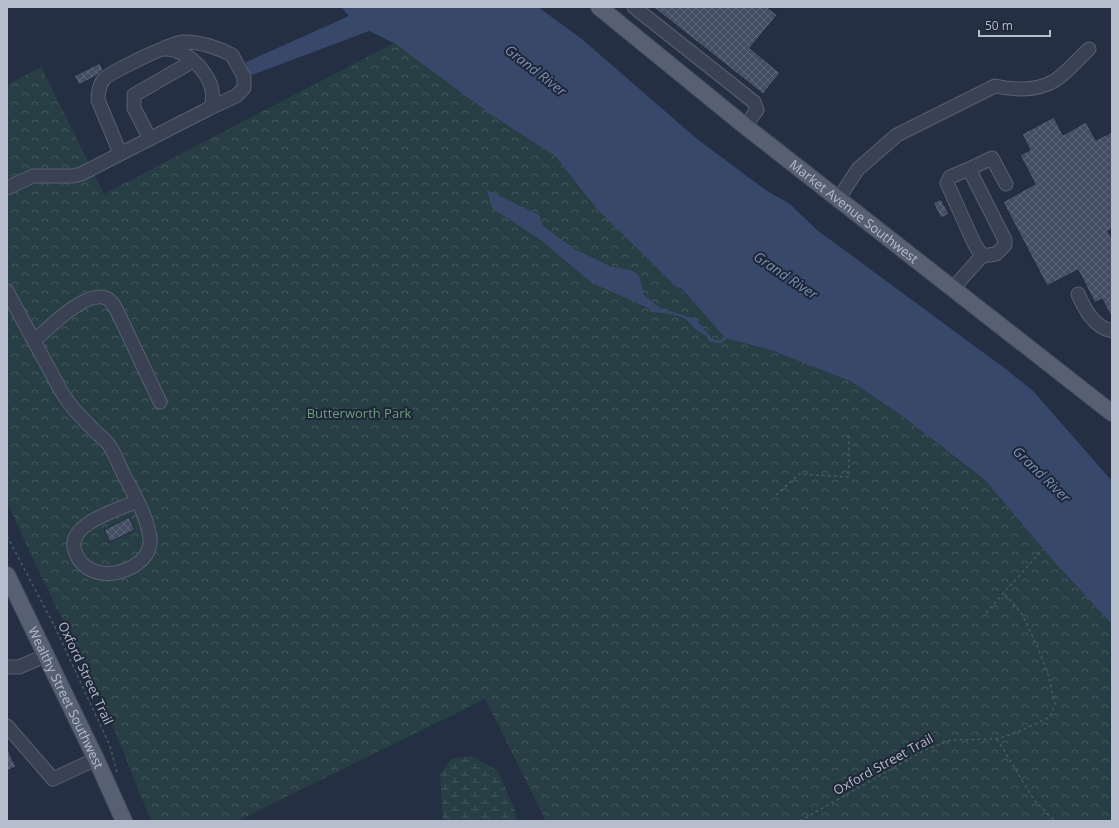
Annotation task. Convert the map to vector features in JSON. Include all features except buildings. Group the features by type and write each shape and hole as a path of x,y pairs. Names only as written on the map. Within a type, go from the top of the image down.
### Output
{"main road":[{"name":"Market Avenue Southwest","path":"599,7 745,126 1112,413"},
{"name":"Wealthy Street Southwest","path":"7,575 47,655 124,821"}],"lane":[{"path":"634,7 754,102 757,110 745,126"},
{"path":"7,188 33,176 73,176 81,174 120,153 236,96 244,88 244,77 232,56 208,46 191,42 182,42 163,49 111,74 103,80 100,86 98,100 120,153"},
{"path":"839,198 858,169 897,135 995,86 1008,89 1035,88 1055,81 1089,48"},
{"path":"163,49 183,54 204,73 210,84 213,96 210,108"},
{"path":"150,139 134,108 134,95 192,61"},
{"path":"982,256 974,243 947,183 950,177 992,158 1006,184"},
{"path":"953,288 982,256 996,254 1005,245 1005,240 969,169"},
{"path":"7,291 71,407 109,445 137,501 144,515 150,540 149,550 137,564 117,573 97,574 85,567 76,554 74,547 74,540 77,532 84,525 137,501"},
{"path":"1078,294 1086,312 1096,323 1112,331"},
{"path":"34,341 84,300 100,297 106,298 112,302 119,315 160,402"},
{"path":"7,667 19,667 47,655"},
{"path":"7,726 53,779 96,759"}],"path":[{"path":"776,495 799,474 849,477 849,434"},
{"name":"Oxford Street Trail","path":"7,536 64,646 110,746 117,772"},
{"path":"986,612 1043,549"},
{"name":"Oxford Street Trail","path":"800,821 923,750 940,742 951,740 997,739 1018,732 1050,717 1055,704 1050,677 1022,614 1003,592"},
{"path":"997,739 1034,800 1055,821"}],"green space":[{"name":"Butterworth Park","path":"394,43 490,114 555,156 596,208 676,287 680,288 725,338 771,350 852,382 901,415 985,480 1056,564 1112,624 1112,821 546,821 485,699 237,821 151,821 107,711 31,555 7,502 7,85 41,67 104,194"},
{"path":"471,756 497,770 514,808 517,821 443,821 440,773 452,759"}],"water":[{"name":"Grand River","path":"341,7 538,7 583,40 697,139 767,191 790,204 817,230 1007,370 1033,391 1112,481 1112,624 1056,564 985,480 901,415 852,382 771,350 725,338 681,288 676,287 596,208 555,156 490,114 394,43 369,31 249,76 246,62 349,16"},
{"path":"487,190 539,215 543,226 576,250 612,267 631,270 639,275 644,295 660,308 696,319 710,336 702,334 681,317 651,312 648,308 592,283 542,241 492,208"}],"waterway":[{"path":"708,336 710,340 720,342 725,338"}]}
